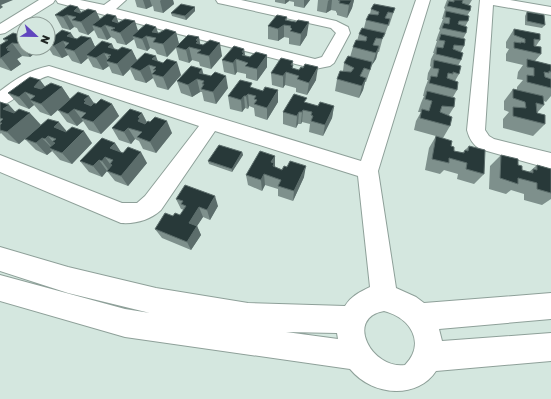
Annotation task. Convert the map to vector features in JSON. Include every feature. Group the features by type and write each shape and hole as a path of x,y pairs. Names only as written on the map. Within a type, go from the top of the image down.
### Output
{"street":[{"path":"0,30 48,0"},
{"path":"63,0 315,64 324,63 328,60 343,33 343,30 336,26 223,0"},
{"path":"106,10 119,0"},
{"path":"384,298 368,171 423,0"},
{"path":"551,11 487,0 476,130 478,136 483,141 551,161"},
{"path":"0,100 32,76 41,72 49,72 368,171"},
{"path":"0,163 120,213 140,213 153,203 211,123"},
{"path":"0,259 68,280 156,301 248,317 353,320"},
{"path":"0,288 125,323 357,356"},
{"path":"384,298 396,301 408,307 418,317 426,330 429,344 428,357 422,370 400,390 368,370 357,356 351,332 353,320 360,308 370,300 384,298"},
{"path":"418,317 551,306"},
{"path":"428,357 551,347"}],"building":[{"path":"338,0 352,0 349,5 339,3 340,1"},
{"path":"454,0 463,0 462,3 471,6 470,11 447,6 449,1 454,2"},
{"path":"181,4 195,7 185,16 171,13"},
{"path":"374,4 395,8 393,13 388,12 385,18 390,19 388,25 366,20 369,14 378,15 379,12 371,9"},
{"path":"70,5 78,7 74,11 80,13 88,9 96,11 81,22 72,20 76,17 67,15 63,17 55,15"},
{"path":"446,11 469,16 468,21 459,21 458,24 467,27 466,33 442,28 444,23 449,24 450,18 445,17"},
{"path":"527,12 544,15 545,25 527,21"},
{"path":"107,14 116,16 112,21 118,23 125,19 135,21 120,33 111,30 115,28 105,25 101,28 92,25"},
{"path":"277,15 287,17 285,20 309,22 301,34 290,31 292,29 290,27 291,26 284,25 278,29 268,26"},
{"path":"146,24 156,27 152,32 159,33 166,29 176,32 163,44 153,42 156,38 146,36 142,39 132,36"},
{"path":"362,28 385,33 382,39 376,38 373,45 379,46 376,53 353,47 356,40 366,41 367,37 359,34"},
{"path":"514,29 540,34 540,40 534,39 534,46 541,47 541,54 514,48 514,42 525,43 525,39 514,35"},
{"path":"62,30 71,33 67,36 77,39 81,36 91,38 74,51 64,48 69,43 63,41 56,45 56,35"},
{"path":"13,33 16,34 16,43 12,43 6,48 9,48 7,50 11,51 0,58 0,45 8,40 3,39"},
{"path":"441,34 465,39 464,46 454,45 453,49 463,53 461,60 436,54 437,47 443,48 445,41 439,40"},
{"path":"188,35 199,37 196,40 198,41 196,43 203,45 210,40 220,43 209,56 197,53 201,50 189,47 186,50 176,47"},
{"path":"102,41 112,44 108,47 118,50 122,47 132,50 117,64 106,61 111,55 104,53 96,58 86,55"},
{"path":"234,46 244,49 242,52 244,53 242,55 250,57 256,52 267,55 257,69 245,66 248,63 236,59 233,63 222,60"},
{"path":"145,53 156,56 152,59 163,63 167,59 177,62 163,77 152,74 156,70 153,70 156,67 149,65 140,71 130,67"},
{"path":"348,56 372,62 370,70 364,68 360,76 366,78 362,86 337,79 340,71 351,72 354,68 344,63"},
{"path":"281,58 293,61 291,65 293,65 292,68 299,70 301,67 303,68 305,64 318,67 309,83 297,79 299,76 286,72 283,76 271,73"},
{"path":"527,59 551,65 551,72 544,72 545,77 551,79 551,88 527,82 527,75 534,76 534,68 527,67"},
{"path":"434,60 461,66 459,74 453,72 453,74 448,73 447,78 458,82 457,90 429,83 431,76 437,77 439,69 433,68"},
{"path":"191,66 202,69 199,73 211,76 215,72 226,76 213,92 201,89 204,81 197,79 188,85 177,81"},
{"path":"30,77 40,80 34,87 41,89 51,83 62,87 41,104 30,100 35,96 25,92 19,97 8,93"},
{"path":"240,80 252,83 250,87 263,91 265,87 278,90 267,108 254,104 257,100 254,99 256,96 248,94 241,100 228,96"},
{"path":"513,89 543,96 544,105 536,103 537,113 545,115 545,124 513,116 513,107 526,108 525,102 513,98"},
{"path":"427,91 455,98 454,107 442,106 440,112 452,117 450,126 420,118 422,109 429,111 432,101 425,99"},
{"path":"78,92 89,96 84,100 86,101 84,103 91,106 94,103 96,104 101,99 112,104 93,122 81,118 86,113 74,109 68,114 58,110"},
{"path":"294,94 307,98 304,102 318,106 320,102 334,106 325,125 311,121 313,116 311,115 312,112 303,110 302,112 299,112 297,116 283,112"},
{"path":"0,102 9,105 3,109 14,113 19,109 30,113 7,132 0,130 0,125 2,123 0,122 3,119 0,118"},
{"path":"130,109 142,113 138,117 140,118 138,121 145,124 148,121 150,122 155,117 167,121 150,142 137,137 142,132 128,128 124,132 112,128"},
{"path":"48,119 59,122 54,127 66,132 72,127 84,131 62,153 49,148 55,143 52,142 56,139 48,136 45,139 42,138 36,143 25,139"},
{"path":"436,136 452,141 451,146 454,147 454,151 464,153 465,150 468,151 469,146 485,150 484,174 466,169 467,163 449,158 449,163 432,159"},
{"path":"102,138 115,143 110,148 123,153 128,147 141,152 121,176 107,171 112,165 110,164 113,160 105,157 102,161 99,160 93,166 80,161"},
{"path":"219,145 242,152 232,169 208,161"},
{"path":"260,151 275,156 271,162 274,163 273,166 282,170 284,166 287,167 290,161 306,166 294,191 278,186 281,180 264,174 261,180 246,175"},
{"path":"501,155 518,159 518,165 522,166 522,170 533,173 533,169 537,170 537,165 551,169 551,193 537,189 537,183 518,178 518,184 500,178"},
{"path":"185,185 215,196 207,210 199,207 189,223 197,226 187,242 155,229 165,213 173,216 175,213 180,215 186,206 181,204 183,201 176,199"}]}
